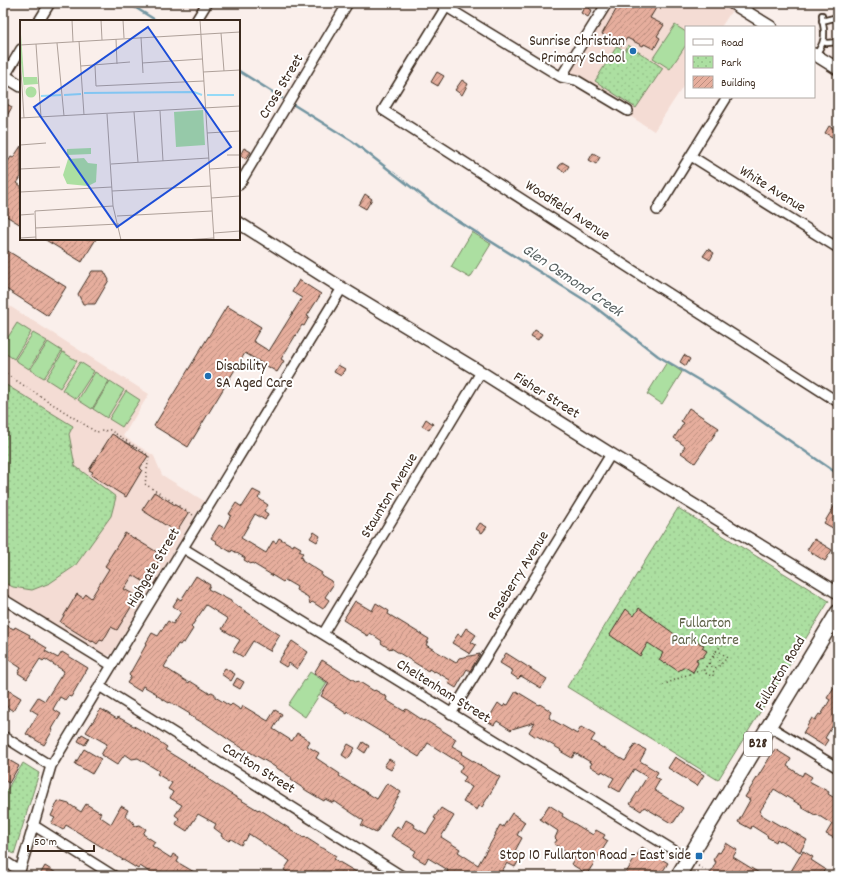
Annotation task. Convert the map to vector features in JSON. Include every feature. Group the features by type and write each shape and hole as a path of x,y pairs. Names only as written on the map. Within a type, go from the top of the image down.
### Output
{"main road":[{"name":"Fullarton Road","path":"678,876 838,612"}],"street":[{"path":"40,20 50,3"},
{"path":"197,20 207,3"},
{"name":"Cross Street","path":"240,183 348,3"},
{"path":"561,77 608,3"},
{"path":"732,3 769,26"},
{"path":"443,5 561,77 576,80 628,111"},
{"name":"Woodfield Avenue","path":"443,5 383,110 838,402"},
{"path":"20,51 4,75 20,85"},
{"path":"815,54 838,69"},
{"path":"657,210 726,98"},
{"name":"White Avenue","path":"691,156 838,248"},
{"name":"Fisher Street","path":"240,224 342,288 481,372 610,454 838,593"},
{"name":"Highgate Street","path":"18,873 50,766 342,288"},
{"name":"Staunton Avenue","path":"323,634 481,372"},
{"name":"Roseberry Avenue","path":"451,714 610,454"},
{"name":"Cheltenham Street","path":"183,548 688,859"},
{"path":"3,599 111,666"},
{"name":"Carlton Street","path":"99,686 402,876"},
{"path":"769,726 838,768"},
{"path":"3,736 50,766"},
{"path":"33,825 114,876"},
{"path":"3,860 18,873"}],"lane":[{"path":"815,54 823,42 824,34 822,15"},
{"path":"822,21 834,18 838,19"},
{"path":"823,42 838,42"}],"path":[{"path":"3,372 96,432 110,430 149,456 145,484 200,519"},
{"path":"664,685 696,671 704,670 716,651 724,644"},
{"path":"704,670 705,673 713,676 713,672 727,658 722,653 716,651"},
{"path":"711,658 719,658 720,664"},
{"path":"710,661 711,666 713,668 717,668"},
{"path":"688,859 715,876"}],"shaded area":[{"name":"Sunrise Christian Primary School","path":"610,3 724,3 733,9 722,26 685,26 685,84 654,131 564,75"},
{"path":"3,302 149,394 123,436 154,456 162,475 204,501 111,655 104,656 3,594"}],"green space":[{"path":"675,25 685,31 685,46 670,69 653,58"},
{"path":"628,45 663,68 636,108 595,81 617,46 625,51"},
{"path":"472,232 491,244 470,278 451,267"},
{"path":"17,323 31,332 14,359 3,352 3,345"},
{"path":"33,333 47,341 29,369 15,360"},
{"path":"48,342 62,351 44,378 30,370"},
{"path":"63,352 77,361 60,388 46,379"},
{"path":"80,362 94,371 76,399 62,390"},
{"path":"667,362 682,372 662,404 647,394"},
{"path":"95,372 109,381 92,409 78,400"},
{"path":"110,381 124,390 107,418 93,409"},
{"path":"3,383 73,426 69,434 75,466 116,497 111,516 75,566 50,583 32,590 13,587 3,582"},
{"path":"126,391 140,400 122,427 109,419"},
{"name":"Fullarton Park Centre","path":"678,508 829,601 718,780 567,687"},
{"path":"310,672 327,683 305,717 288,705"},
{"path":"23,763 39,773 14,854 3,847 3,796"}],"building":[{"path":"620,3 659,3 650,18 664,25 657,36 660,38 654,49 644,44 643,46 627,38 622,46 602,34"},
{"path":"585,6 592,10 588,17 581,13"},
{"path":"437,72 444,76 438,86 431,82"},
{"path":"462,80 468,84 462,95 455,90"},
{"path":"3,102 12,107 3,123"},
{"path":"829,126 836,130 832,137 825,133"},
{"path":"20,148 20,178 17,183 20,185 20,224 3,214 3,170 11,157 13,158"},
{"path":"244,148 251,152 246,159 240,155"},
{"path":"593,153 600,157 596,164 589,160"},
{"path":"562,162 569,166 565,172 558,168"},
{"path":"365,194 372,199 366,209 359,205"},
{"path":"46,240 95,240 82,262"},
{"path":"3,248 66,287 48,316 3,287"},
{"path":"708,249 714,253 710,260 703,256"},
{"path":"92,271 104,271 109,280 95,304 83,304 78,294"},
{"name":"Disability SA Aged Care","path":"299,280 321,294 307,316 309,317 304,326 302,325 281,359 284,361 277,372 245,353 188,447 154,426 227,306 261,327 253,341 269,351 302,298 292,292"},
{"path":"535,330 542,334 538,340 531,336"},
{"path":"684,355 690,359 686,366 680,362"},
{"path":"338,365 345,369 341,376 334,372"},
{"path":"689,408 719,428 695,463 681,453 685,446 674,438 684,423 681,421"},
{"path":"426,419 433,424 429,430 422,426"},
{"path":"112,434 148,456 140,468 142,470 126,497 91,475 93,472 89,470"},
{"path":"253,490 261,494 258,498 268,505 264,511 268,514 265,520 255,514 241,538 266,553 273,541 276,543 279,538 293,546 294,544 301,548 299,551 303,553 300,557 303,558 302,560 322,573 321,575 331,581 333,585 325,597 329,600 323,609 312,602 310,604 308,597 296,590 297,587 285,580 283,582 252,563 251,564 244,560 245,558 232,550 231,552 216,543 217,542 211,538 219,525 224,528 231,515 229,514 236,503 242,507"},
{"path":"154,492 188,513 176,532 142,510"},
{"path":"838,500 838,531 824,523"},
{"path":"480,523 487,527 482,533 476,529"},
{"path":"314,532 320,536 317,542 310,538"},
{"path":"125,533 162,555 146,583 133,575 124,589 140,598 135,606 133,604 117,630 111,627 103,641 100,640 97,644 60,622 77,594 83,598 86,594 91,598 109,569 105,566 108,560"},
{"path":"814,539 832,550 825,561 807,550"},
{"path":"196,576 210,585 208,589 231,601 280,635 270,651 253,641 243,657 233,651 240,640 222,629 228,619 206,605 191,627 193,629 184,643 182,642 180,645 178,644 164,667 189,683 190,681 209,693 212,692 215,694 215,697 230,706 232,704 241,710 243,706 268,721 275,710 282,714 273,729 292,741 297,733 310,741 307,746 319,753 316,758 340,774 339,776 377,799 387,783 401,792 376,833 361,825 364,821 334,801 333,803 325,799 324,801 307,791 291,780 292,778 269,763 232,742 203,722 156,695 157,694 143,686 140,691 127,683 131,677 129,675 152,633 158,636 168,621 173,624 181,612 173,606 178,598 181,600"},
{"path":"355,601 372,611 376,603 389,611 388,614 429,639 426,645 456,663 459,658 480,654 470,671 467,669 456,688 448,683 450,680 435,671 434,672 429,669 428,671 391,648 390,649 381,643 382,641 370,633 368,636 343,620"},
{"path":"639,608 688,644 691,640 698,641 704,645 702,648 707,651 703,657 696,659 698,663 693,672 685,667 678,671 666,663 665,664 659,660 663,653 648,643 640,656 610,635 626,609 634,616"},
{"path":"3,624 14,629 15,627 30,635 29,637 47,648 45,651 58,658 62,652 88,668 71,697 68,696 65,700 60,697 53,709 61,714 44,745 26,734 38,714 30,709 38,697 45,701 64,671 45,659 43,661 40,659 27,679 18,673 21,668 3,656"},
{"path":"466,628 476,635 471,642 476,645 470,654 452,643 458,634 461,636"},
{"path":"292,641 308,652 297,669 289,663 286,667 278,662"},
{"path":"506,653 547,679 541,688 521,676 518,679 511,674 513,671 500,663"},
{"path":"322,660 357,682 358,681 387,697 386,700 404,711 406,709 456,739 452,746 463,752 461,754 500,777 482,807 479,806 477,810 463,802 472,787 463,782 466,777 459,772 463,765 428,743 419,757 348,712 347,714 321,696 329,683 314,673"},
{"path":"225,668 235,674 231,681 221,674"},
{"path":"237,678 244,682 240,689 233,685"},
{"path":"838,681 838,717 825,738 828,740 824,746 803,733 812,718 815,720 819,714 821,715 830,700 827,698"},
{"path":"3,687 21,698 13,711 3,704"},
{"path":"516,691 552,712 549,718 577,734 581,727 595,735 591,741 625,761 635,744 646,750 640,761 658,772 655,777 660,780 654,790 683,808 674,822 671,823 644,807 641,811 630,804 647,777 634,769 620,792 609,786 614,778 602,771 601,773 590,766 592,763 575,753 572,758 529,732 535,722 511,730 497,721 494,725 487,721 498,703 503,707 505,704 508,705"},
{"path":"101,709 151,736 167,747 165,750 209,777 208,779 229,793 258,810 259,809 304,838 305,837 336,856 334,859 363,876 306,876 300,872 298,875 292,872 290,874 284,870 290,861 249,834 241,845 231,839 229,841 221,836 222,834 214,828 216,824 198,814 187,831 176,824 179,818 175,815 182,805 170,798 173,792 168,789 172,783 157,774 159,771 138,758 132,759 125,754 117,765 101,755 107,744 86,732"},
{"path":"82,734 89,738 85,745 78,741"},
{"path":"363,742 369,746 365,753 359,749"},
{"path":"348,744 355,748 348,759 342,755"},
{"path":"84,749 101,759 92,774 75,764"},
{"path":"775,749 791,759 787,766 802,776 804,772 812,777 809,781 829,792 828,794 838,800 838,835 836,839 826,834 832,824 801,807 802,806 774,789 760,811 760,814 807,840 800,852 781,840 780,841 777,839 776,842 752,826 751,829 738,822 750,800 745,797"},
{"path":"675,757 704,775 697,786 668,768"},
{"path":"7,759 19,766 9,783 3,780 3,766"},
{"path":"389,759 395,763 391,770 384,766"},
{"path":"58,801 69,804 81,812 86,804 101,813 99,816 111,824 121,806 128,810 125,816 132,821 135,826 140,825 146,829 143,834 155,842 152,846 171,858 173,854 179,858 177,862 201,876 149,876 151,873 140,866 138,869 66,825 63,830 51,823 55,818 51,816"},
{"path":"549,805 563,814 562,816 593,835 596,830 605,835 603,838 608,841 587,874 571,864 575,858 554,844 557,840 555,838 558,831 540,819"},
{"path":"441,808 454,816 441,837 460,849 458,852 478,865 500,825 503,827 512,813 525,822 517,835 522,838 515,851 522,855 515,867 507,863 499,876 473,876 466,872 464,876 450,876 446,874 448,870 428,858 425,863 413,856 416,851 391,836 397,826 401,829 406,820 426,834"},
{"path":"726,843 737,850 733,857 764,876 709,876 716,862 713,860 718,852 720,853"},
{"path":"642,847 668,863 660,876 624,876"},
{"path":"803,851 813,857 811,860 825,869 821,876 788,876"},
{"path":"45,866 61,876 39,876"}],"waterway":[{"name":"Glen Osmond Creek","path":"128,3 155,20"},
{"name":"Glen Osmond Creek","path":"240,72 282,98"},
{"name":"Glen Osmond Creek","path":"294,105 352,141 442,211 591,304 658,356 719,392 838,474"}],"place":[{"name":"Sunrise Christian Primary School","path":"633,51"},
{"name":"Disability SA Aged Care","path":"208,376"},
{"name":"Stop 10 Fullarton Road - East side","path":"699,856"}]}
